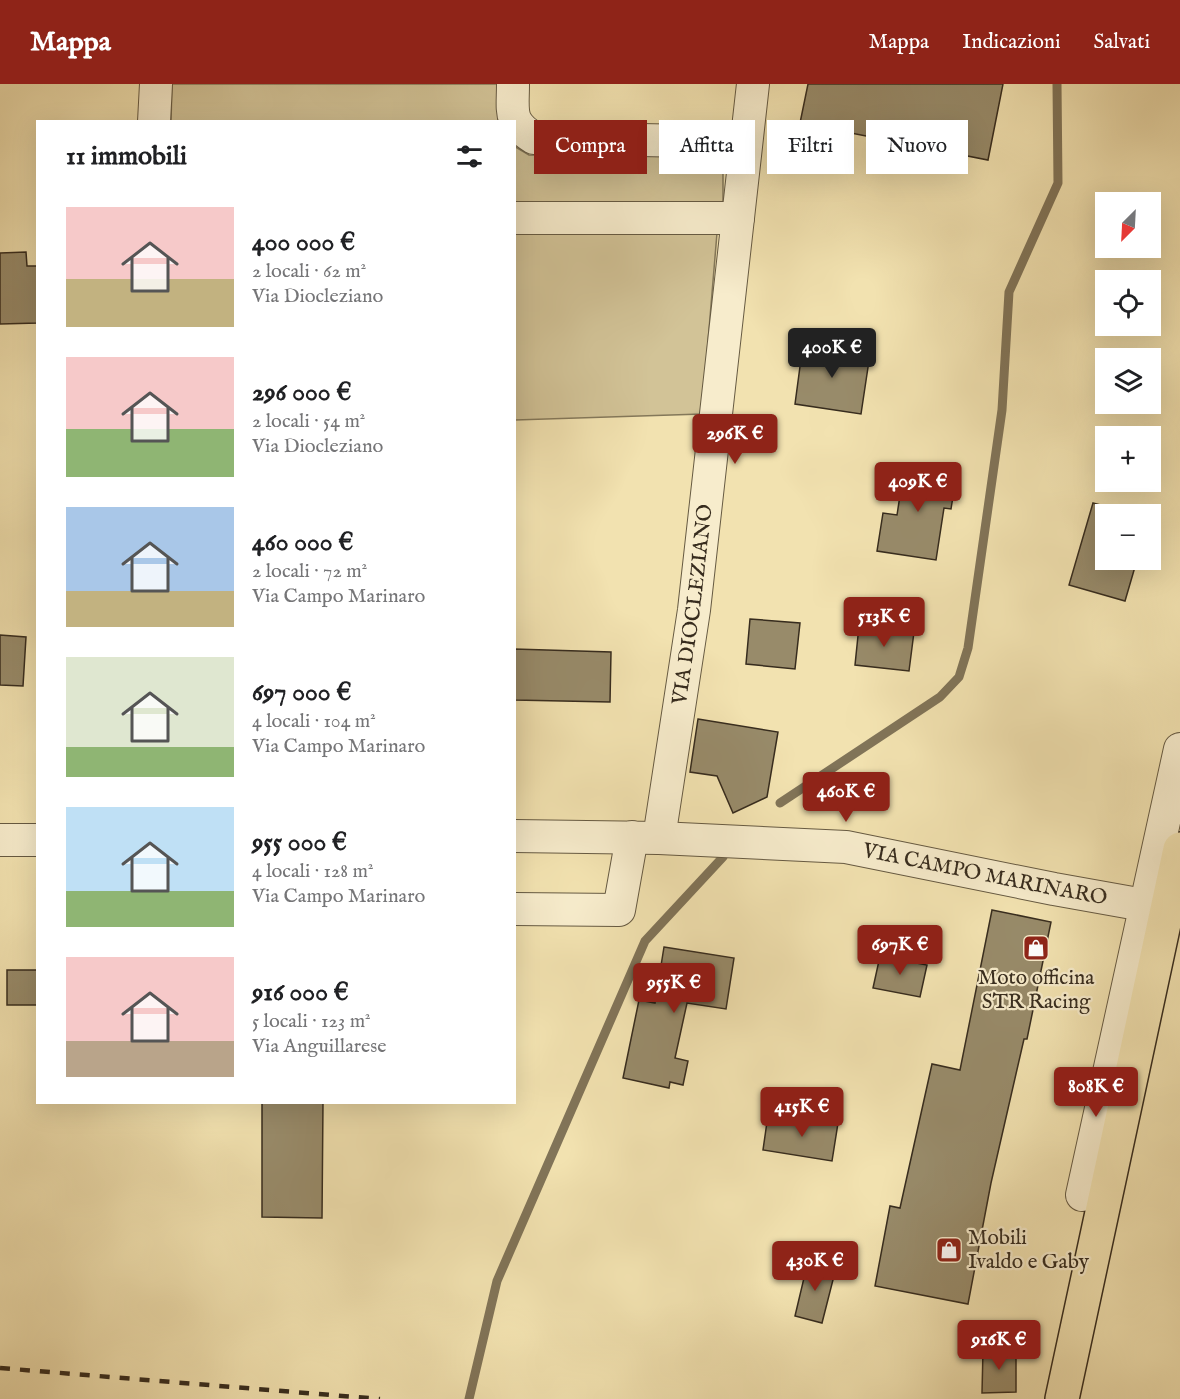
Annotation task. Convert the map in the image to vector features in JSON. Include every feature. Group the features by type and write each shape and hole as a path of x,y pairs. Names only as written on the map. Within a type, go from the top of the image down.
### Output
{"main road":[{"path":"1062,1399 1156,907 1180,849"}],"street":[{"path":"154,120 156,84"},
{"path":"513,84 514,120"},
{"name":"VIA DIOCLEZIANO","path":"749,120 753,84"},
{"path":"516,124 520,130 534,138 659,140"},
{"name":"VIA DIOCLEZIANO","path":"516,909 619,910 646,837 694,610 743,174"},
{"path":"516,218 738,218"},
{"path":"1082,1195 1156,907 1180,749"},
{"name":"VIA CAMPO MARINARO","path":"516,836 646,837 846,847 1156,907"},
{"path":"0,840 36,840"}],"shaded area":[{"path":"172,84 497,84 498,120 171,120"},
{"path":"516,147 529,155 534,155 534,174 647,174 647,156 659,156 659,174 723,174 723,203 516,210"},
{"path":"516,228 717,233 702,414 516,420"}],"building":[{"path":"808,84 1003,84 988,160 968,156 968,120 866,120 866,136 854,134 854,120 801,120"},
{"path":"26,252 27,266 36,266 36,323 0,324 0,253"},
{"path":"803,344 870,354 861,414 795,404"},
{"path":"905,463 957,471 951,509 944,508 936,560 877,551 883,513 897,515"},
{"path":"1093,503 1097,504 1095,570 1134,570 1125,601 1069,585"},
{"path":"750,619 800,623 795,669 746,664"},
{"path":"859,626 914,632 909,671 855,665"},
{"path":"0,635 26,637 23,686 0,685"},
{"path":"516,649 611,652 610,702 516,700"},
{"path":"698,719 778,732 767,797 733,813 717,776 690,772"},
{"path":"992,910 1051,922 1027,1039 1024,1039 991,1183 968,1304 875,1286 890,1206 900,1208 932,1064 960,1070"},
{"path":"664,947 734,958 726,1009 687,1003 675,1058 688,1061 683,1085 670,1082 669,1088 623,1078 639,1000 655,1003"},
{"path":"880,956 927,965 920,997 873,988"},
{"path":"7,970 36,970 36,1005 7,1005"},
{"path":"262,1104 323,1104 322,1218 262,1217"},
{"path":"785,1114 838,1123 832,1161 763,1150 767,1122 783,1124"},
{"path":"808,1261 836,1268 822,1323 795,1316"},
{"path":"983,1350 1016,1350 1016,1392 982,1393"}],"waterway":[{"path":"780,803 940,697 959,677 968,648 1002,410 1009,292 1058,183 1057,84"},
{"path":"469,1399 497,1281 645,941 723,857"}],"railway":[{"path":"0,1368 380,1399"}],"place":[{"name":"Moto officina STR Racing","path":"1036,948"},
{"name":"Mobili Ivaldo e Gaby","path":"949,1250"}]}
